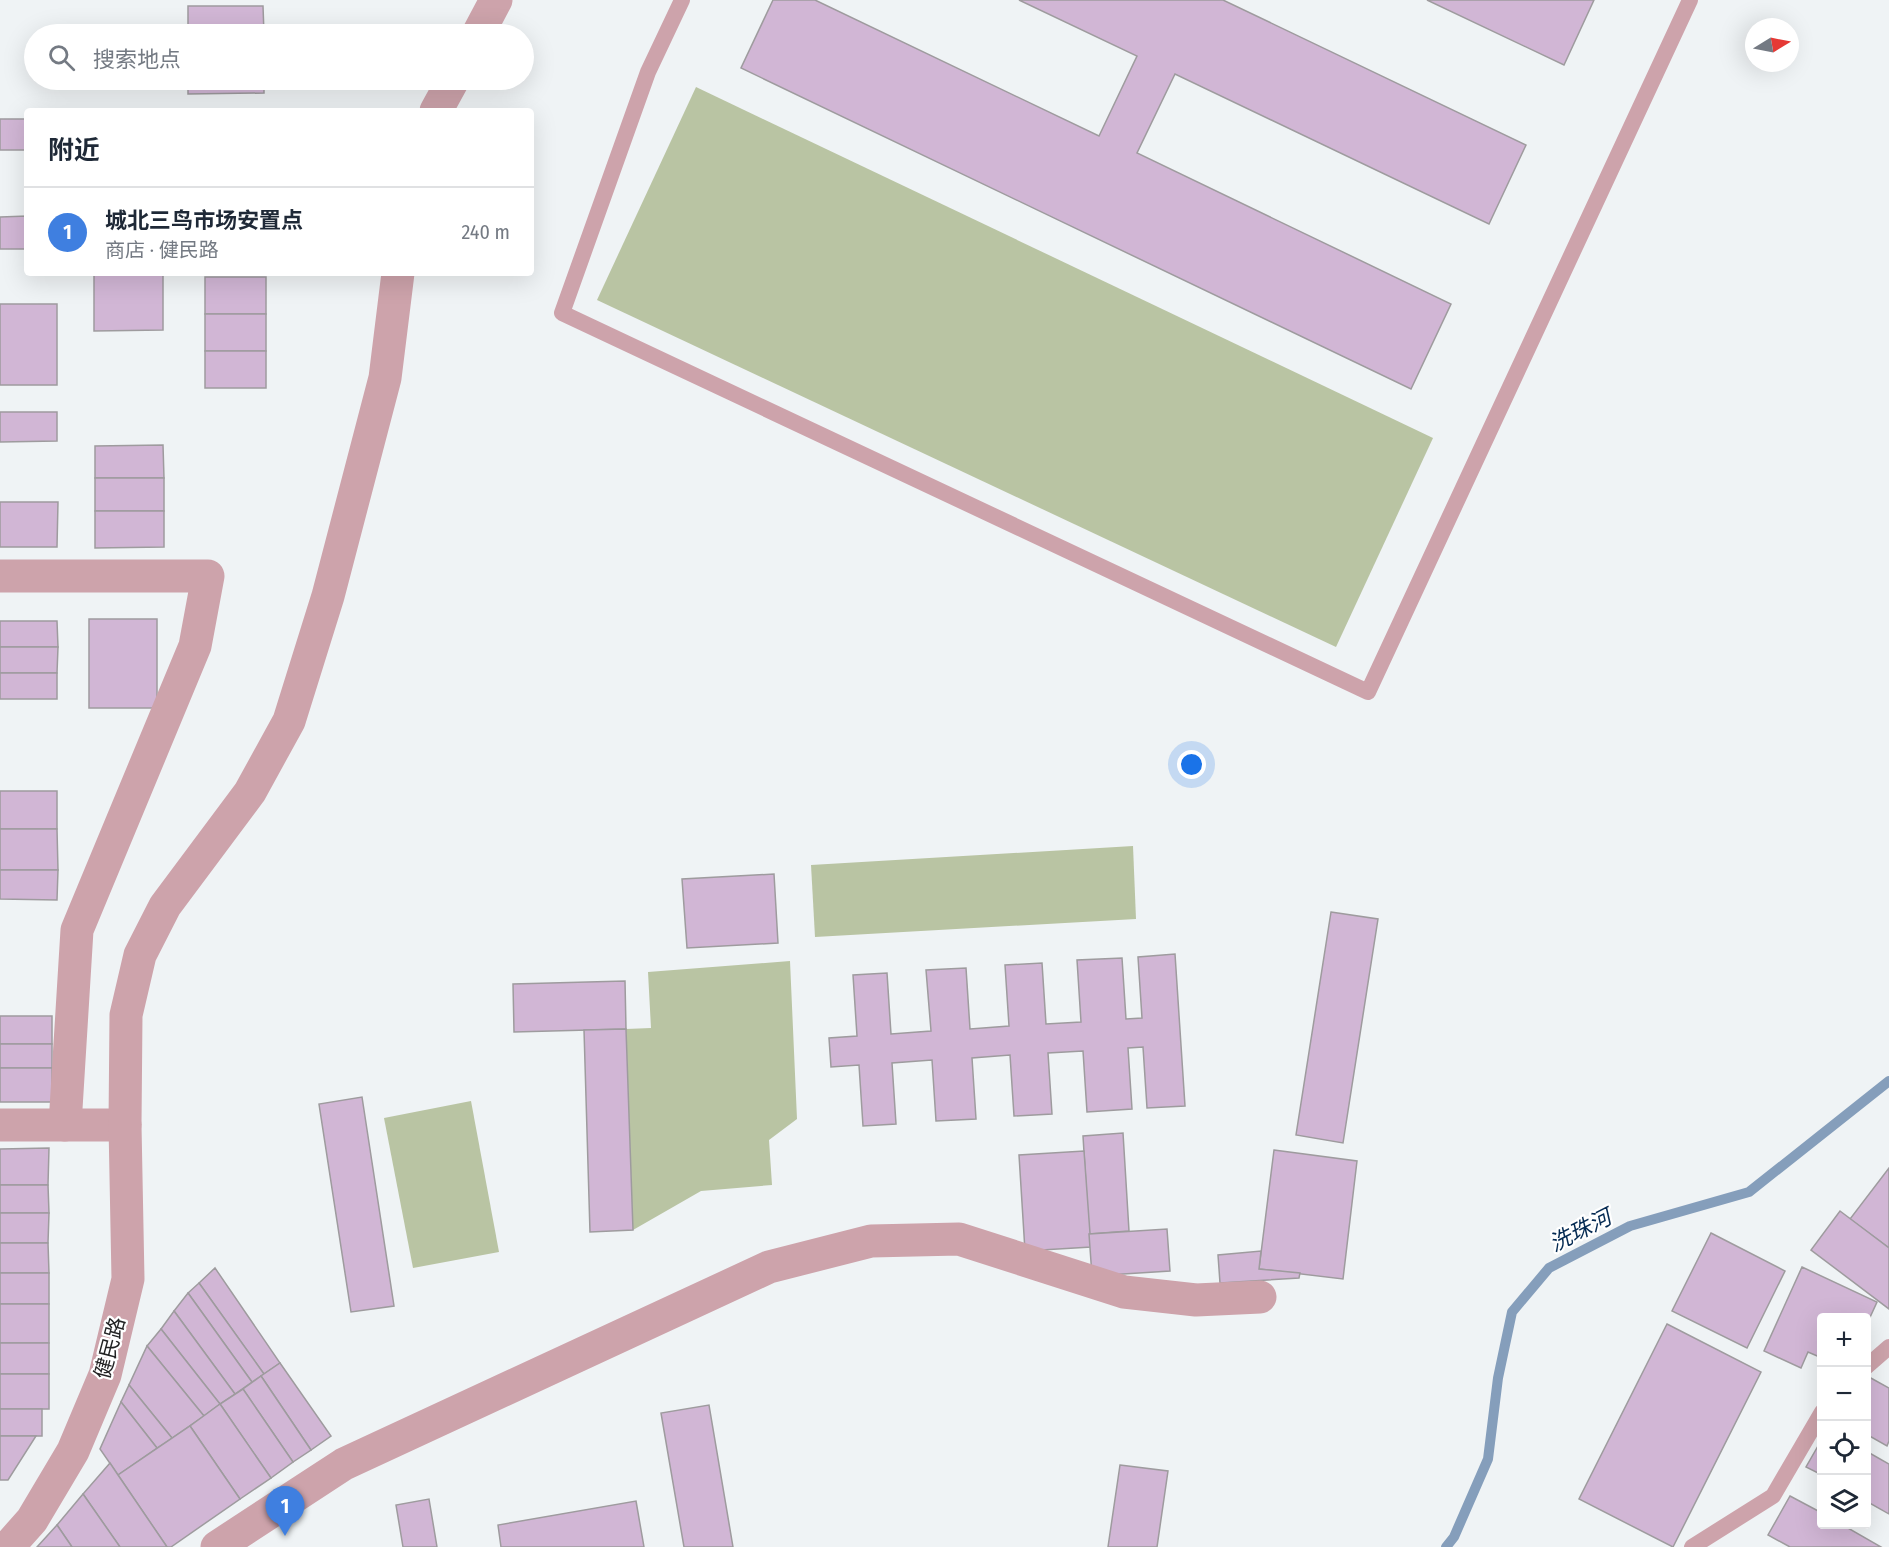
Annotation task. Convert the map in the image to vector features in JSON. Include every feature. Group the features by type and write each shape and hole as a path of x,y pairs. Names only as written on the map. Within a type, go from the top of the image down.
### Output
{"street":[{"path":"483,24 495,0"},
{"path":"438,108 448,90"},
{"name":"健民路","path":"8,1547 32,1520 73,1451 105,1375 128,1279 124,1125 126,1015 140,955 165,906 250,792 289,721 328,596 384,378 398,276"},
{"path":"0,576 208,576 195,646 77,930 65,1125"},
{"path":"0,1125 124,1125"},
{"path":"217,1547 344,1464 769,1267 871,1241 959,1239 1124,1292 1196,1300 1260,1297"}],"lane":[{"path":"682,0 648,72 562,313 1368,693 1690,0"},
{"path":"1871,1363 1889,1347"},
{"path":"1692,1547 1773,1496 1817,1419"}],"green space":[{"path":"696,87 1433,438 1336,647 597,300"},
{"path":"1133,846 1136,919 815,937 811,865"},
{"path":"790,961 797,1119 769,1140 772,1185 701,1191 633,1230 626,1029 651,1028 648,972"},
{"path":"471,1101 499,1252 413,1268 384,1118"}],"building":[{"path":"773,0 815,0 1099,136 1137,56 1019,0 1223,0 1526,145 1489,224 1175,74 1137,153 1451,304 1411,389 741,68"},
{"path":"1427,0 1594,0 1564,65"},
{"path":"188,6 263,6 264,24 188,24"},
{"path":"188,90 264,90 264,93 188,94"},
{"path":"0,119 24,119 24,150 0,150"},
{"path":"24,216 24,249 0,249 0,217"},
{"path":"94,276 163,276 163,330 94,331"},
{"path":"205,277 266,277 266,314 205,314"},
{"path":"0,304 57,304 57,385 0,385"},
{"path":"205,314 266,314 266,351 205,351"},
{"path":"205,351 266,351 266,388 205,388"},
{"path":"0,412 57,412 57,441 0,442"},
{"path":"163,445 164,478 95,478 95,446"},
{"path":"95,478 164,478 164,511 95,511"},
{"path":"0,502 58,502 57,547 0,547"},
{"path":"95,511 164,511 164,547 95,548"},
{"path":"89,619 157,619 157,708 89,708"},
{"path":"0,621 57,621 58,647 0,647"},
{"path":"0,647 58,647 57,673 0,673"},
{"path":"0,673 57,673 57,699 0,699"},
{"path":"0,791 57,791 57,829 0,829"},
{"path":"0,829 57,829 58,870 0,870"},
{"path":"0,870 58,870 57,900 0,899"},
{"path":"774,874 778,943 687,948 682,879"},
{"path":"1331,912 1378,919 1343,1143 1296,1135"},
{"path":"1175,954 1185,1106 1147,1108 1143,1047 1128,1048 1132,1109 1087,1112 1083,1051 1048,1053 1052,1114 1014,1116 1010,1055 972,1058 976,1119 936,1121 932,1060 892,1063 896,1124 863,1126 859,1065 831,1067 829,1038 857,1036 853,975 887,973 891,1034 931,1031 926,970 966,968 970,1029 1009,1026 1005,965 1042,963 1046,1024 1081,1022 1077,960 1122,958 1126,1019 1142,1018 1138,957"},
{"path":"625,981 626,1029 514,1032 513,984"},
{"path":"0,1016 52,1016 52,1044 0,1044"},
{"path":"626,1029 633,1230 590,1232 584,1030"},
{"path":"0,1044 52,1044 52,1068 0,1068"},
{"path":"0,1068 52,1068 52,1102 0,1102"},
{"path":"362,1097 394,1306 351,1312 319,1104"},
{"path":"1123,1133 1129,1231 1089,1234 1083,1136"},
{"path":"49,1148 48,1185 0,1185 0,1149"},
{"path":"1274,1150 1357,1161 1343,1279 1259,1269"},
{"path":"1084,1151 1091,1247 1025,1251 1019,1155"},
{"path":"1889,1168 1889,1248 1850,1219"},
{"path":"0,1185 48,1185 49,1213 0,1213"},
{"path":"1840,1211 1889,1248 1889,1309 1811,1250"},
{"path":"0,1213 49,1213 48,1243 0,1243"},
{"path":"1167,1229 1170,1271 1092,1276 1089,1234"},
{"path":"1711,1233 1785,1271 1747,1348 1672,1311"},
{"path":"0,1243 48,1243 49,1273 0,1273"},
{"path":"1261,1251 1259,1269 1300,1273 1299,1278 1220,1283 1218,1255"},
{"path":"1802,1267 1877,1302 1871,1315 1871,1313 1817,1313 1817,1356 1808,1352 1801,1368 1764,1351"},
{"path":"215,1268 280,1363 264,1374 199,1283"},
{"path":"0,1273 49,1273 49,1304 0,1304"},
{"path":"199,1283 264,1374 252,1382 188,1293"},
{"path":"188,1293 252,1382 235,1394 174,1311"},
{"path":"0,1304 49,1304 49,1343 0,1343"},
{"path":"174,1311 235,1394 220,1404 161,1329"},
{"path":"1667,1324 1761,1372 1673,1547 1579,1499"},
{"path":"161,1329 220,1404 204,1416 147,1346"},
{"path":"0,1343 49,1343 49,1374 0,1374"},
{"path":"147,1346 204,1416 172,1438 129,1385"},
{"path":"280,1363 331,1436 311,1450 261,1376"},
{"path":"0,1374 49,1374 49,1409 0,1409"},
{"path":"261,1376 311,1450 293,1462 243,1389"},
{"path":"1871,1378 1889,1388 1889,1441 1887,1446 1871,1437"},
{"path":"129,1385 172,1438 157,1448 121,1402"},
{"path":"243,1389 293,1462 271,1478 220,1404"},
{"path":"121,1402 157,1448 118,1475 100,1449"},
{"path":"220,1404 271,1478 240,1499 190,1426"},
{"path":"709,1405 733,1547 684,1547 661,1413"},
{"path":"0,1409 42,1409 42,1436 0,1436"},
{"path":"190,1426 240,1499 171,1547 167,1547 118,1475"},
{"path":"0,1436 36,1436 8,1480 0,1480"},
{"path":"1817,1448 1817,1472 1806,1467"},
{"path":"1871,1454 1889,1464 1889,1514 1871,1504"},
{"path":"110,1463 167,1547 120,1547 83,1494"},
{"path":"1120,1465 1168,1471 1157,1547 1108,1547"},
{"path":"83,1494 120,1547 72,1547 57,1525"},
{"path":"1790,1496 1817,1510 1817,1529 1850,1529 1881,1547 1790,1547 1768,1535"},
{"path":"429,1499 437,1547 403,1547 396,1505"},
{"path":"636,1501 644,1547 501,1547 498,1525"},
{"path":"57,1525 72,1547 37,1547"}],"waterway":[{"name":"洗珠河","path":"1446,1547 1454,1537 1488,1459 1498,1378 1512,1312 1549,1268 1630,1226 1749,1192 1889,1081"}],"place":[{"name":"城北三鸟市场安置点","path":"285,1536"}]}
